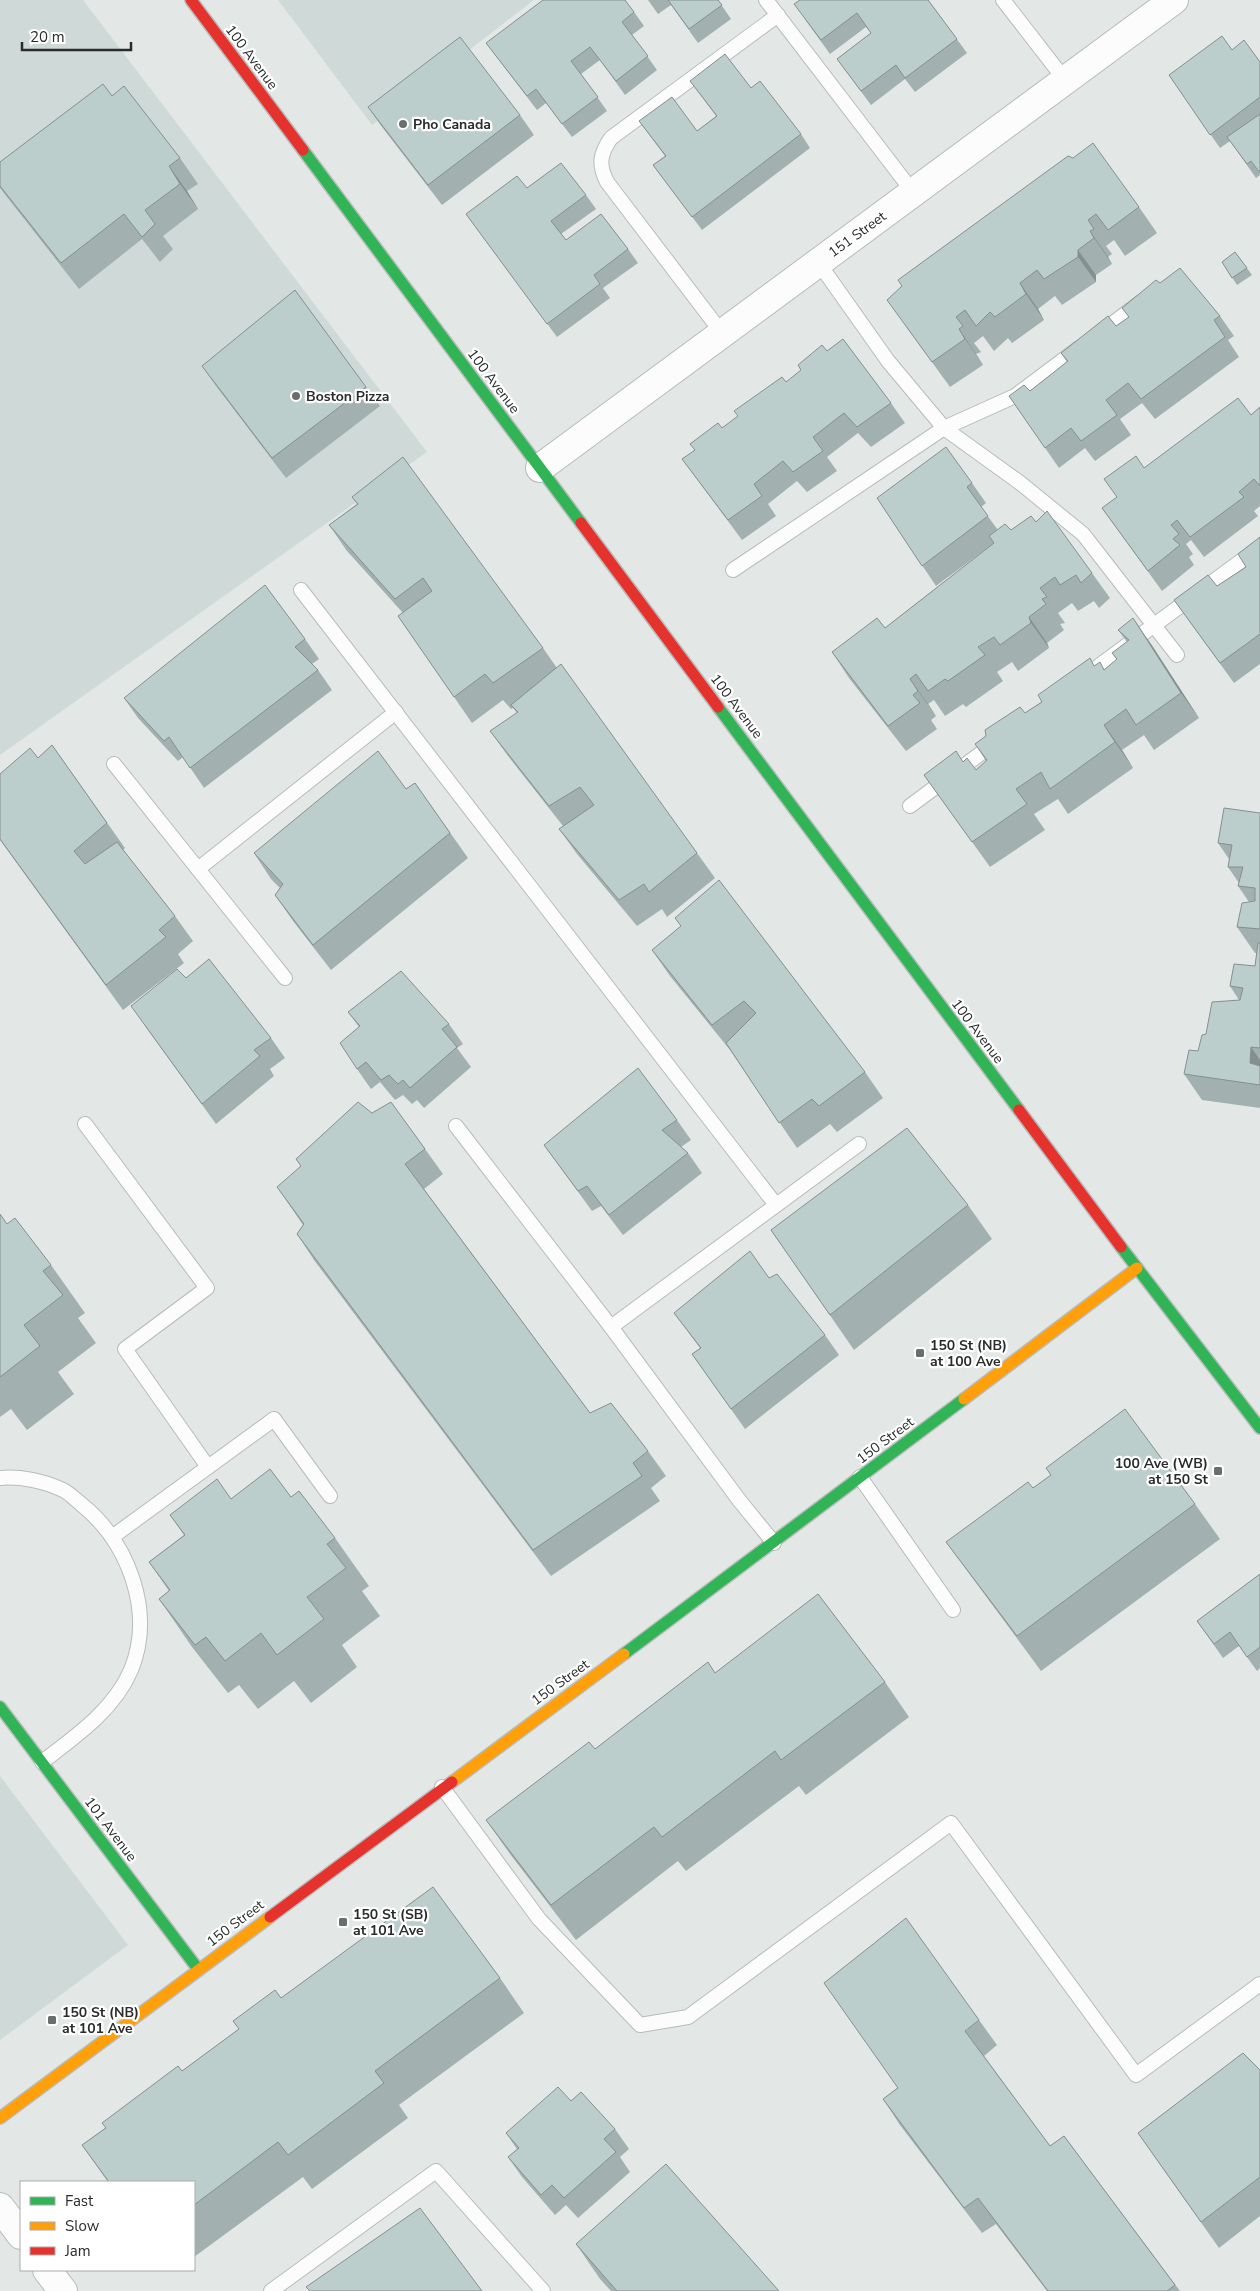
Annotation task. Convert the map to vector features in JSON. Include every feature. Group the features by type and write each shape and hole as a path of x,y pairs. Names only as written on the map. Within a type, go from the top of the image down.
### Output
{"main road":[{"name":"100 Avenue","path":"191,0 1137,1268 1260,1428"},
{"name":"150 Street","path":"0,2118 198,1969 774,1543 1137,1268"},
{"name":"101 Avenue","path":"0,1707 198,1969"}],"street":[{"name":"151 Street","path":"540,468 1174,0"},
{"path":"0,2207 20,2234"},
{"path":"48,2271 63,2291"}],"lane":[{"path":"766,0 913,192"},
{"path":"1004,0 1065,80"},
{"path":"722,333 607,182 601,170 600,159 603,149 611,138 778,15"},
{"path":"818,262 888,360 944,428 1018,482 1083,534 1177,655"},
{"path":"733,570 944,428 1015,396 1153,293"},
{"path":"1076,683 1260,547"},
{"path":"301,590 776,1205"},
{"path":"198,869 396,712"},
{"path":"910,806 1005,736"},
{"path":"114,764 286,978"},
{"path":"85,1124 207,1288 125,1350 208,1467"},
{"path":"456,1126 611,1326 739,1500 774,1543"},
{"path":"611,1326 858,1144"},
{"path":"112,1537 274,1418 330,1496"},
{"path":"0,1478 18,1476 64,1490 97,1517 120,1548 137,1591 140,1635 130,1671 108,1705 87,1728 42,1762"},
{"path":"860,1478 952,1610"},
{"path":"442,1788 539,1919 640,2025 688,2017 950,1823 1136,2075 1260,1984"},
{"path":"271,2291 436,2171 543,2291"}],"shaded area":[{"path":"0,0 83,0 427,452 0,755"},
{"path":"278,0 534,0 372,125"},
{"path":"0,1776 128,1945 0,2040"}],"building":[{"path":"543,0 625,0 634,12 622,22 648,56 616,81 590,47 571,61 598,97 562,124 536,89 527,96 486,43"},
{"path":"668,0 718,0 722,5 689,29"},
{"path":"800,0 928,0 957,39 905,78 896,65 861,91 837,59 871,33 857,13 821,40 794,4"},
{"path":"1222,36 1232,50 1244,40 1260,62 1260,97 1210,135 1169,75"},
{"path":"460,37 520,115 428,185 368,107"},
{"path":"725,54 751,88 760,81 801,134 692,217 653,165 666,156 639,121 672,97 697,131 717,116 690,81"},
{"path":"103,84 112,96 124,86 180,158 169,166 180,184 145,210 155,224 142,237 124,214 61,263 0,186 0,162"},
{"path":"1260,114 1260,173 1251,161 1247,164 1227,137"},
{"path":"1093,143 1139,207 1108,230 1096,214 1088,220 1094,229 1090,231 1094,238 1078,250 1078,257 1044,279 1037,270 1020,283 1026,294 995,317 990,312 976,326 965,310 956,317 963,326 959,329 965,339 932,362 887,300 902,286 898,280 1068,156 1073,158"},
{"path":"561,163 586,195 551,221 566,240 601,214 628,249 594,275 600,284 547,324 466,214 517,176 527,188"},
{"path":"1235,252 1247,268 1232,278 1222,262"},
{"path":"1180,268 1220,316 1214,320 1225,337 1141,399 1128,383 1106,400 1117,415 1081,441 1071,428 1045,448 1009,396 1024,385 1030,391 1068,361 1061,353 1108,316 1116,326 1129,317 1122,308 1156,280 1160,283"},
{"path":"295,290 366,387 272,458 202,366"},
{"path":"843,339 891,403 857,427 844,413 813,437 823,451 793,472 783,461 754,484 762,496 728,520 682,459 695,450 690,444 718,423 722,428 738,416 734,411 782,377 786,382 801,370 798,365 822,345 827,351"},
{"path":"1238,398 1251,415 1260,407 1260,486 1254,479 1239,492 1244,497 1190,537 1177,520 1171,525 1179,534 1173,539 1180,545 1148,571 1102,508 1117,497 1104,479 1136,456 1144,468"},
{"path":"946,447 972,483 967,487 988,516 922,566 877,498"},
{"path":"403,457 543,648 493,683 485,674 454,697 398,616 432,591 423,578 395,599 329,525 358,504 352,497"},
{"path":"1047,511 1092,573 1081,583 1076,575 1060,585 1055,577 1040,588 1047,597 1042,599 1046,604 1029,617 1031,623 1000,645 994,637 978,647 985,655 948,681 945,679 928,691 916,674 910,679 918,691 913,695 920,703 888,726 832,652 877,618 885,628 994,543 989,536 1005,524 1011,530 1031,516 1036,522"},
{"path":"1260,537 1260,634 1220,663 1174,600 1208,575 1217,586 1246,567 1238,554"},
{"path":"265,585 305,639 295,647 318,670 190,768 169,737 164,741 124,698"},
{"path":"1133,618 1181,693 1136,725 1126,709 1104,725 1115,742 1050,789 1041,772 1016,789 1027,804 972,842 924,775 956,751 963,762 967,758 976,770 987,760 975,744 986,736 985,730 1020,707 1025,713 1042,702 1038,695 1090,658 1094,666 1100,662 1104,670 1117,659 1112,653 1129,640 1118,630"},
{"path":"561,664 697,853 649,892 644,884 619,900 559,829 594,805 580,787 549,806 490,731 518,712 511,705"},
{"path":"52,745 107,823 74,851 85,864 117,842 175,916 159,930 166,937 106,985 0,839 0,774 30,748 38,758"},
{"path":"378,751 406,789 415,783 450,833 313,945 275,895 283,884 254,853"},
{"path":"1224,808 1260,813 1260,929 1237,927 1242,903 1255,901 1255,888 1238,886 1243,867 1228,867 1232,845 1218,843"},
{"path":"719,880 865,1072 819,1106 812,1099 779,1123 726,1043 756,1013 744,1001 712,1025 652,950 681,926 675,918"},
{"path":"1258,943 1260,943 1260,1048 1251,1047 1250,1063 1260,1066 1260,1085 1184,1074 1189,1050 1198,1051 1202,1035 1206,1034 1212,1002 1240,1000 1243,988 1230,986 1234,964 1255,966"},
{"path":"209,959 271,1038 254,1050 260,1056 202,1104 131,1006 177,969 186,978"},
{"path":"401,971 449,1024 442,1029 457,1047 410,1088 403,1080 398,1084 389,1075 381,1080 366,1062 357,1069 340,1043 360,1026 348,1012"},
{"path":"638,1068 677,1120 662,1130 688,1153 609,1215 587,1186 578,1191 544,1145"},
{"path":"358,1102 372,1113 391,1102 425,1149 405,1164 590,1413 611,1403 648,1451 633,1463 642,1476 533,1550 297,1234 304,1224 277,1187 301,1166 296,1159"},
{"path":"907,1128 968,1205 830,1315 771,1230"},
{"path":"0,1214 7,1224 15,1218 51,1265 43,1271 63,1295 24,1325 40,1346 0,1377"},
{"path":"750,1251 769,1278 777,1274 825,1335 731,1409 692,1354 701,1348 674,1313"},
{"path":"1125,1409 1195,1504 1017,1636 946,1542 1028,1482 1033,1488 1051,1475 1046,1468"},
{"path":"270,1469 291,1497 299,1491 335,1538 327,1544 346,1568 307,1597 324,1619 277,1655 261,1633 225,1661 206,1637 195,1645 159,1599 170,1590 149,1562 185,1535 170,1515 217,1479 231,1499"},
{"path":"1260,1574 1260,1647 1247,1657 1230,1632 1214,1644 1197,1621"},
{"path":"818,1594 885,1682 781,1760 775,1751 662,1837 654,1827 551,1905 486,1820 589,1742 595,1749 708,1662 715,1673"},
{"path":"433,1887 500,1978 375,2071 384,2083 288,2155 278,2142 195,2204 195,2181 108,2181 82,2145 106,2128 102,2123 178,2066 182,2071 239,2029 233,2021 275,1990 281,1998"},
{"path":"906,1918 979,2020 965,2031 1050,2146 1064,2136 1175,2285 1167,2291 1048,2291 978,2198 964,2208 883,2099 898,2088 824,1983"},
{"path":"1243,2053 1260,2070 1260,2177 1201,2222 1138,2133"},
{"path":"558,2087 571,2101 581,2092 615,2129 604,2139 616,2152 564,2198 552,2185 541,2195 508,2157 519,2148 506,2133"},
{"path":"666,2164 779,2291 617,2291 576,2244"},
{"path":"420,2208 482,2291 310,2291 306,2287"}],"traffic: fast":[{"path":"303,150 581,523"},
{"path":"718,707 1019,1110"},
{"path":"1121,1247 1260,1428"},
{"path":"624,1654 964,1399"},
{"path":"0,1707 198,1969"}],"traffic: slow":[{"path":"964,1399 1137,1268"},
{"path":"452,1782 624,1654"},
{"path":"0,2118 270,1917"}],"traffic: jam":[{"path":"191,0 303,150"},
{"path":"581,523 718,707"},
{"path":"1019,1110 1121,1247"},
{"path":"270,1917 452,1782"}],"place":[{"name":"Pho Canada","path":"403,124"},
{"name":"Boston Pizza","path":"296,396"},
{"name":"150 St (NB) at 100 Ave","path":"920,1353"},
{"name":"100 Ave (WB) at 150 St","path":"1218,1471"},
{"name":"150 St (SB) at 101 Ave","path":"343,1922"},
{"name":"150 St (NB) at 101 Ave","path":"52,2020"}]}
